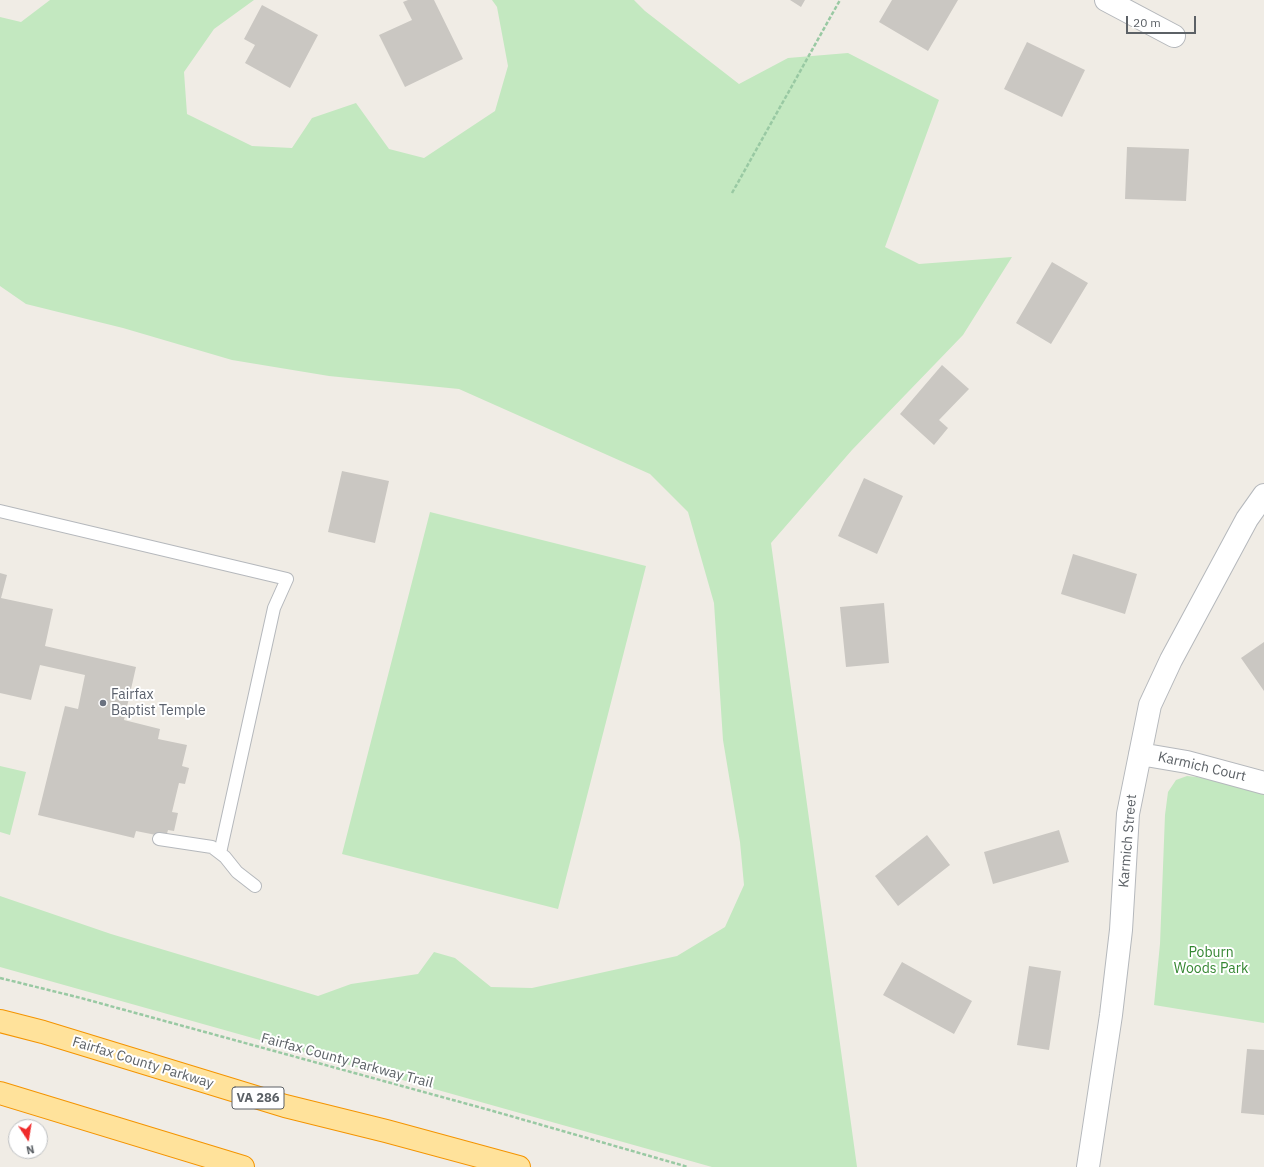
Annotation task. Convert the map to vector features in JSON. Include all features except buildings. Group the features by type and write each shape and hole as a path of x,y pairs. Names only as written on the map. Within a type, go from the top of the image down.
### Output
{"highway":[{"name":"Fairfax County Parkway","path":"0,1021 43,1032 285,1106 386,1131 518,1167"},
{"path":"0,1093 243,1167"}],"street":[{"path":"1106,0 1174,36"},
{"name":"Karmich Street","path":"1088,1167 1122,930 1128,814 1150,705 1171,660 1247,519 1264,495"},
{"name":"Karmich Court","path":"1140,754 1188,762 1264,782"}],"lane":[{"path":"0,511 287,579 274,608 220,852"},
{"path":"159,839 212,847 220,852 237,872 255,886"}],"path":[{"path":"732,193 840,0"},
{"name":"Fairfax County Parkway Trail","path":"0,978 82,998 493,1111 688,1167"}],"green space":[{"path":"50,0 254,0 214,29 184,72 187,114 252,146 292,148 312,118 356,103 389,149 424,158 495,111 508,66 497,7 492,0 634,0 645,11 739,84 788,58 848,53 939,100 885,247 919,264 1012,257 963,335 852,450 771,543 857,1167 712,1167 0,967 0,896 111,934 318,996 351,984 418,974 434,952 455,958 491,987 532,988 677,956 725,927 744,885 740,842 723,740 714,603 688,512 650,474 459,389 329,376 232,360 123,328 26,304 0,286 0,17 21,22"},
{"path":"430,512 646,566 558,909 342,854"},
{"path":"0,766 26,772 10,835 0,832"},
{"name":"Poburn Woods Park","path":"1187,776 1206,778 1264,794 1264,1023 1154,1005 1160,944 1165,815 1168,792 1176,780"}],"place":[{"name":"Fairfax Baptist Temple","path":"103,703"}]}
